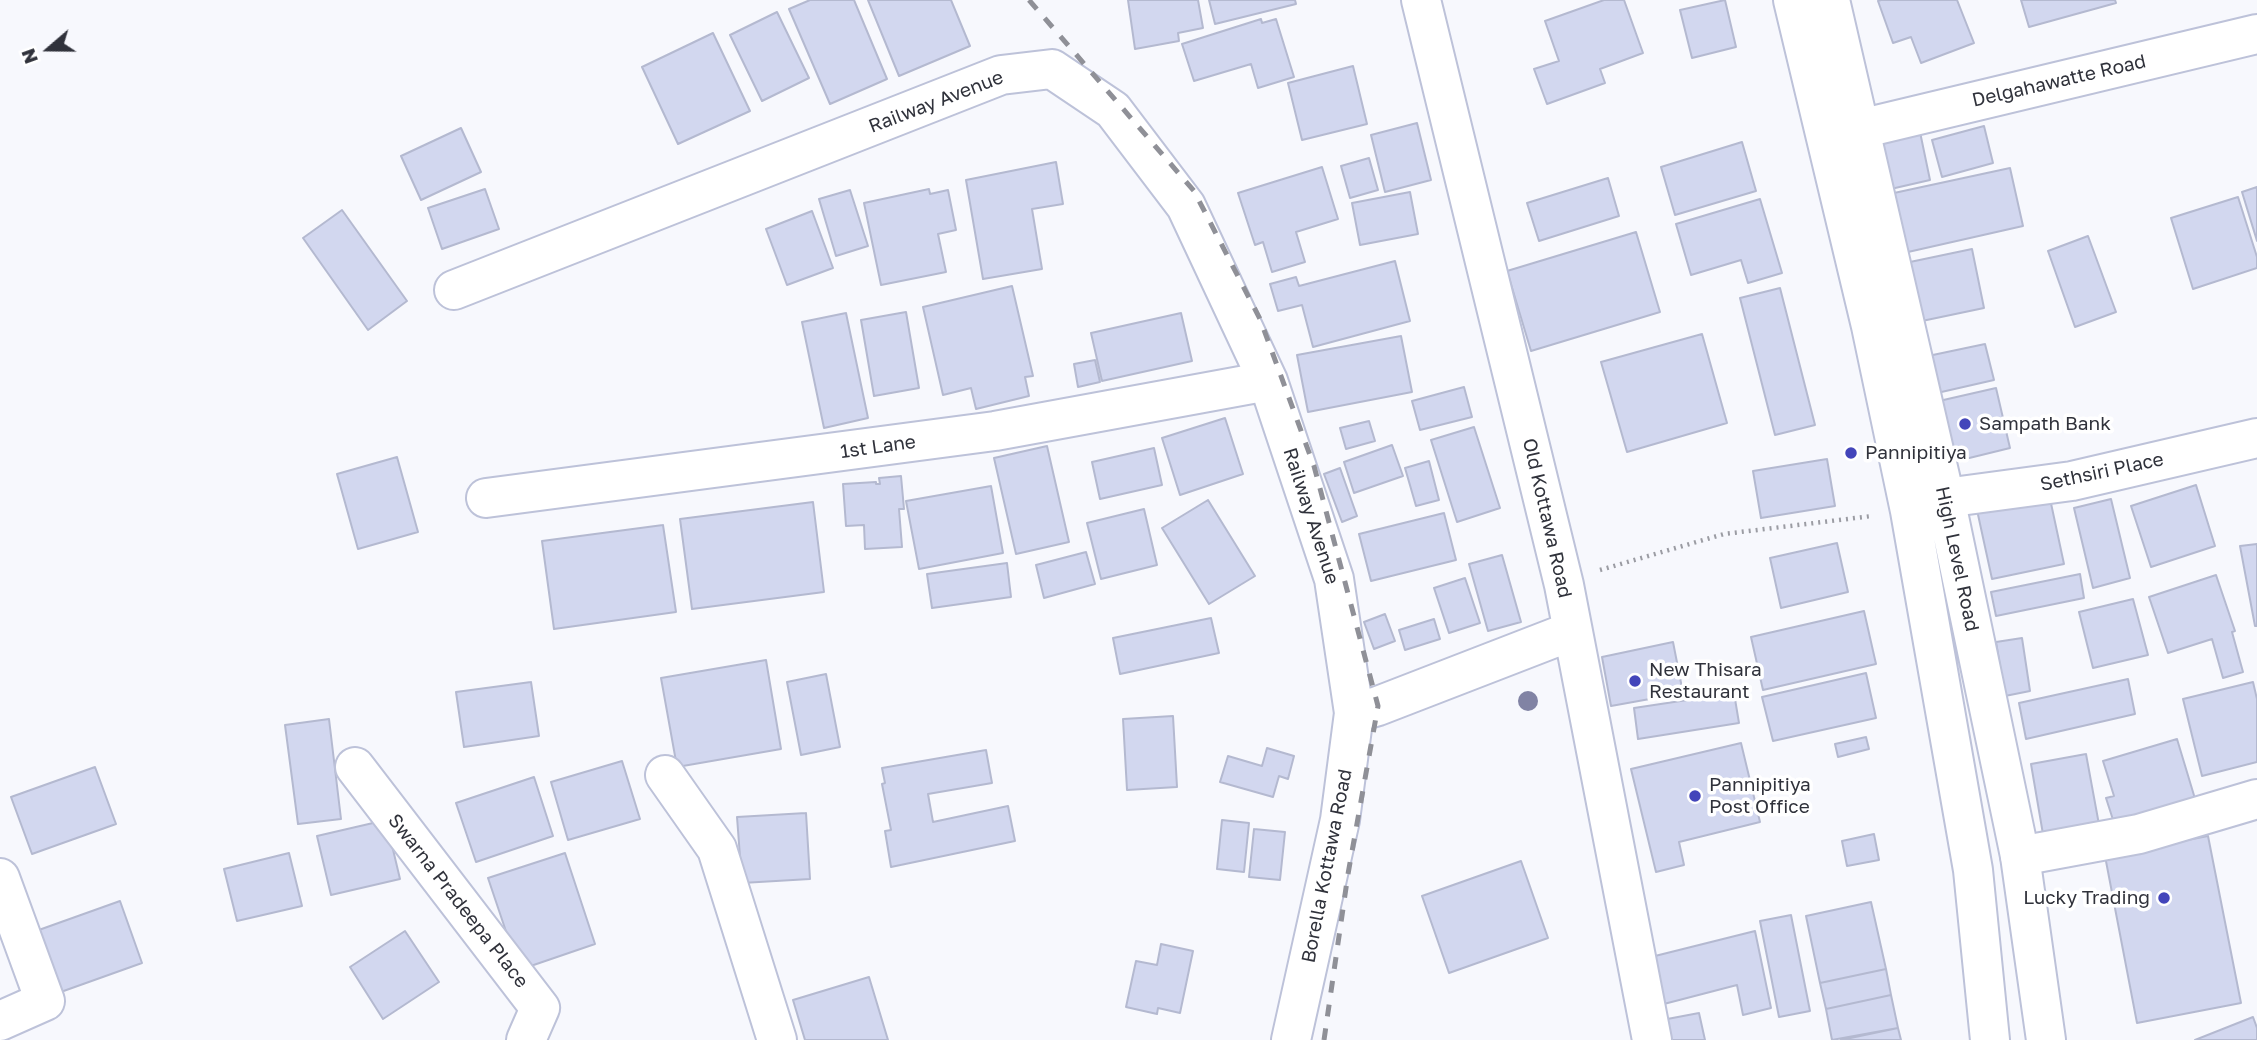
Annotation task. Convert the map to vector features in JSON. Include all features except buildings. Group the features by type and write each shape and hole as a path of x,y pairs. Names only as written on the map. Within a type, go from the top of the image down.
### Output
{"main road":[{"name":"Old Kottawa Road","path":"1421,0 1564,585 1652,1040"},
{"name":"High Level Road","path":"1793,0 1871,326 1927,505 2020,856 2046,1040"},
{"name":"High Level Road","path":"1830,0 1860,129 1927,505 1973,870 1990,1040"},
{"name":"Delgahawatte Road","path":"1860,129 2257,34"},
{"name":"Railway Avenue","path":"454,290 1001,75 1052,69 1113,110 1186,206 1268,381 1334,579 1354,713"},
{"name":"1st Lane","path":"486,498 995,431 1268,381"},
{"name":"Sethsiri Place","path":"1927,505 2072,481 2257,438"},
{"path":"1354,713 1572,631"},
{"name":"Borella Kottawa Road","path":"1291,1040 1340,820 1354,713"},
{"name":"Swarna Pradeepa Place","path":"355,767 540,1008 526,1040"},
{"path":"665,775 716,849 777,1040"},
{"path":"2020,856 2139,834 2257,799"},
{"path":"0,878 45,1001 0,1021"}],"path":[{"path":"1564,585 1585,574 1724,534 1927,505"}],"railway":[{"path":"1029,0 1194,191 1260,319 1314,466 1378,706 1348,874 1324,1040"}],"place":[{"name":"Sampath Bank","path":"1965,424"},
{"name":"Pannipitiya","path":"1851,453"},
{"name":"New Thisara Restaurant","path":"1635,681"},
{"name":"Pannipitiya Post Office","path":"1695,796"},
{"name":"Lucky Trading","path":"2164,898"}]}
